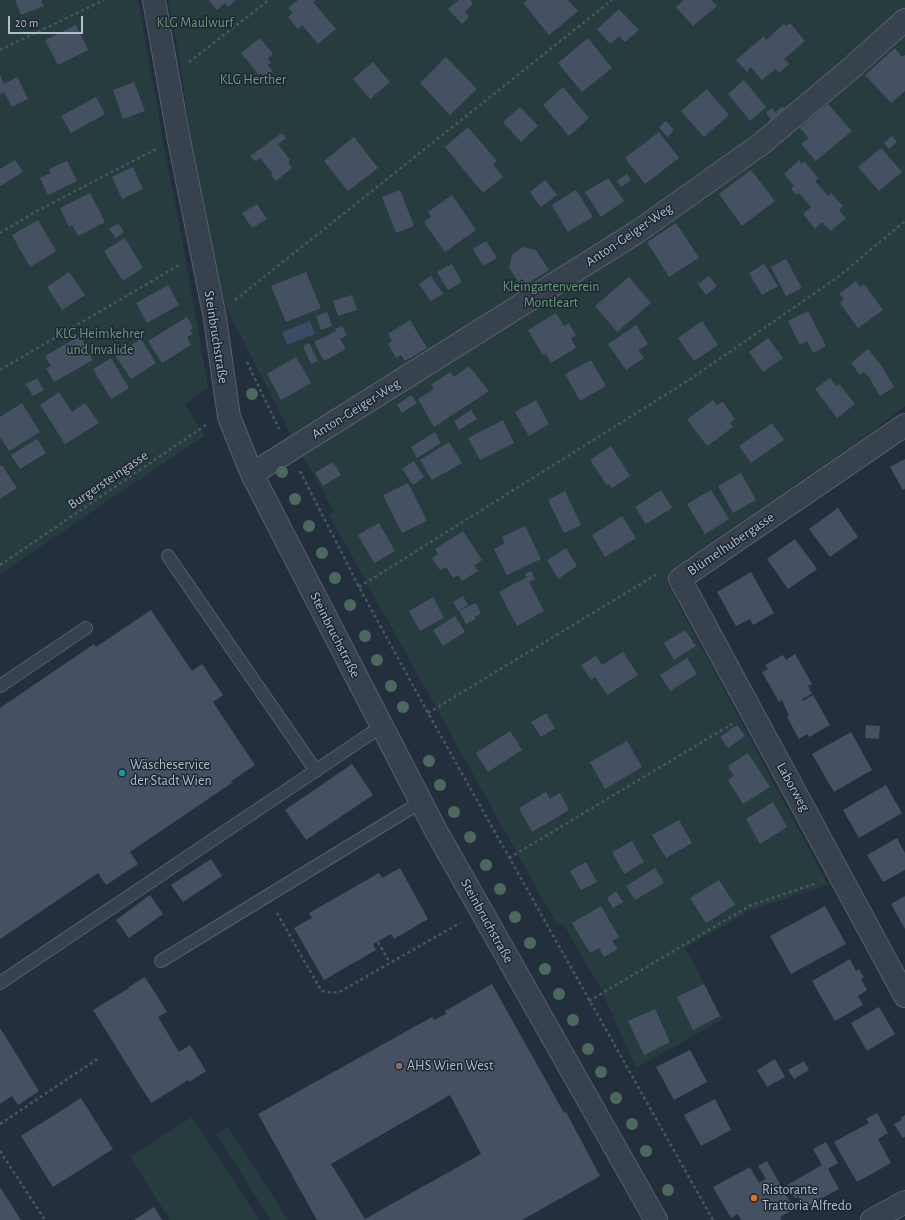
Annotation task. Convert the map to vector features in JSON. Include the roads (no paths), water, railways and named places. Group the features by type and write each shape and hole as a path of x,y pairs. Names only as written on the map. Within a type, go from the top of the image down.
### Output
{"street":[{"name":"Steinbruchstraße","path":"154,0 179,140 214,318 229,417 252,474 421,802 656,1220"},
{"name":"Anton-Geiger-Weg","path":"252,474 637,232 761,144 849,70 905,20"},
{"name":"Blümelhubergasse","path":"680,579 905,425"},
{"name":"Laborweg","path":"680,579 905,996"},
{"path":"872,1220 905,1202"}],"lane":[{"path":"168,556 316,771"},
{"path":"0,686 86,628"},
{"path":"0,983 382,726"},
{"path":"161,961 421,802"}],"water":[{"path":"310,321 315,334 287,345 282,332"}],"place":[{"name":"Wäscheservice der Stadt Wien","path":"122,773"},
{"name":"AHS Wien West","path":"399,1066"},
{"name":"Ristorante Trattoria Alfredo","path":"754,1198"}],"park label":[{"name":"KLG Maulwurf","path":"195,23"},
{"name":"KLG Herther","path":"253,80"},
{"name":"Kleingartenverein Montleart","path":"551,296"},
{"name":"KLG Heimkehrer und Invalide","path":"100,342"}]}
